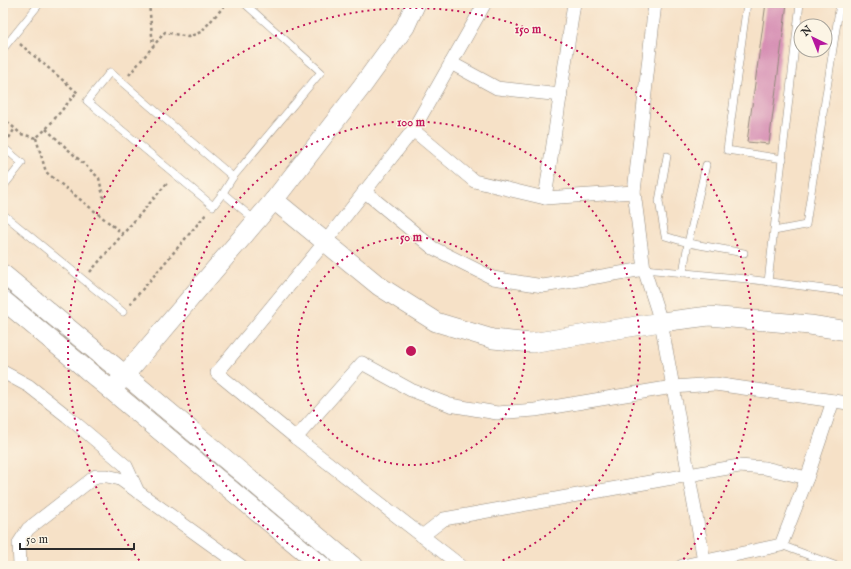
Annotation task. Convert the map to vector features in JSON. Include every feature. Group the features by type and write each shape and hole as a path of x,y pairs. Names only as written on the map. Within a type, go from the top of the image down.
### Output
{"street":[{"path":"112,390 274,200 363,85 404,27 416,3"},
{"path":"461,566 296,438 217,373 325,242 413,130 485,3"},
{"path":"545,198 574,3"},
{"path":"655,3 634,192 644,269 661,322 705,564"},
{"path":"451,63 498,88 561,95"},
{"path":"413,130 474,181 545,198 634,192"},
{"path":"364,191 433,248 493,278 543,286 644,269"},
{"path":"274,200 379,286 436,322 493,339 530,343 661,322 709,316 810,325 848,331"},
{"path":"3,274 353,566"},
{"path":"3,300 322,566"},
{"path":"296,438 362,363 411,390 450,405 497,413 535,410 673,387 715,384 848,403"},
{"path":"3,372 29,386 126,466 138,494"},
{"path":"682,566 705,564 782,545 833,401"},
{"path":"422,536 444,519 739,466 765,468 806,478"},
{"path":"20,566 19,543 28,529 96,476 107,476 120,479 138,494 240,566"}],"lane":[{"path":"3,49 40,3"},
{"path":"233,178 110,72 87,101 213,206 224,193 233,178 321,72 244,3"},
{"path":"747,3 727,150 782,159"},
{"path":"768,282 800,3"},
{"path":"774,231 806,225 840,3"},
{"path":"3,147 22,163 3,187"},
{"path":"667,156 660,201 665,236 688,243 744,253"},
{"path":"684,273 688,243 706,165"},
{"path":"224,193 256,221"},
{"path":"3,214 123,312"},
{"path":"644,269 848,292"},
{"path":"782,545 837,566"}],"path":[{"path":"149,3 153,47"},
{"path":"123,83 165,32 188,37 202,32 227,3"},
{"path":"12,37 87,101"},
{"path":"36,138 46,129 77,92"},
{"path":"3,118 21,134 36,138"},
{"path":"46,129 99,178 104,200"},
{"path":"36,138 46,172 123,234"},
{"path":"83,280 175,174"},
{"path":"123,312 213,206"}],"building":[{"path":"766,3 787,3 769,144 747,142"}]}
